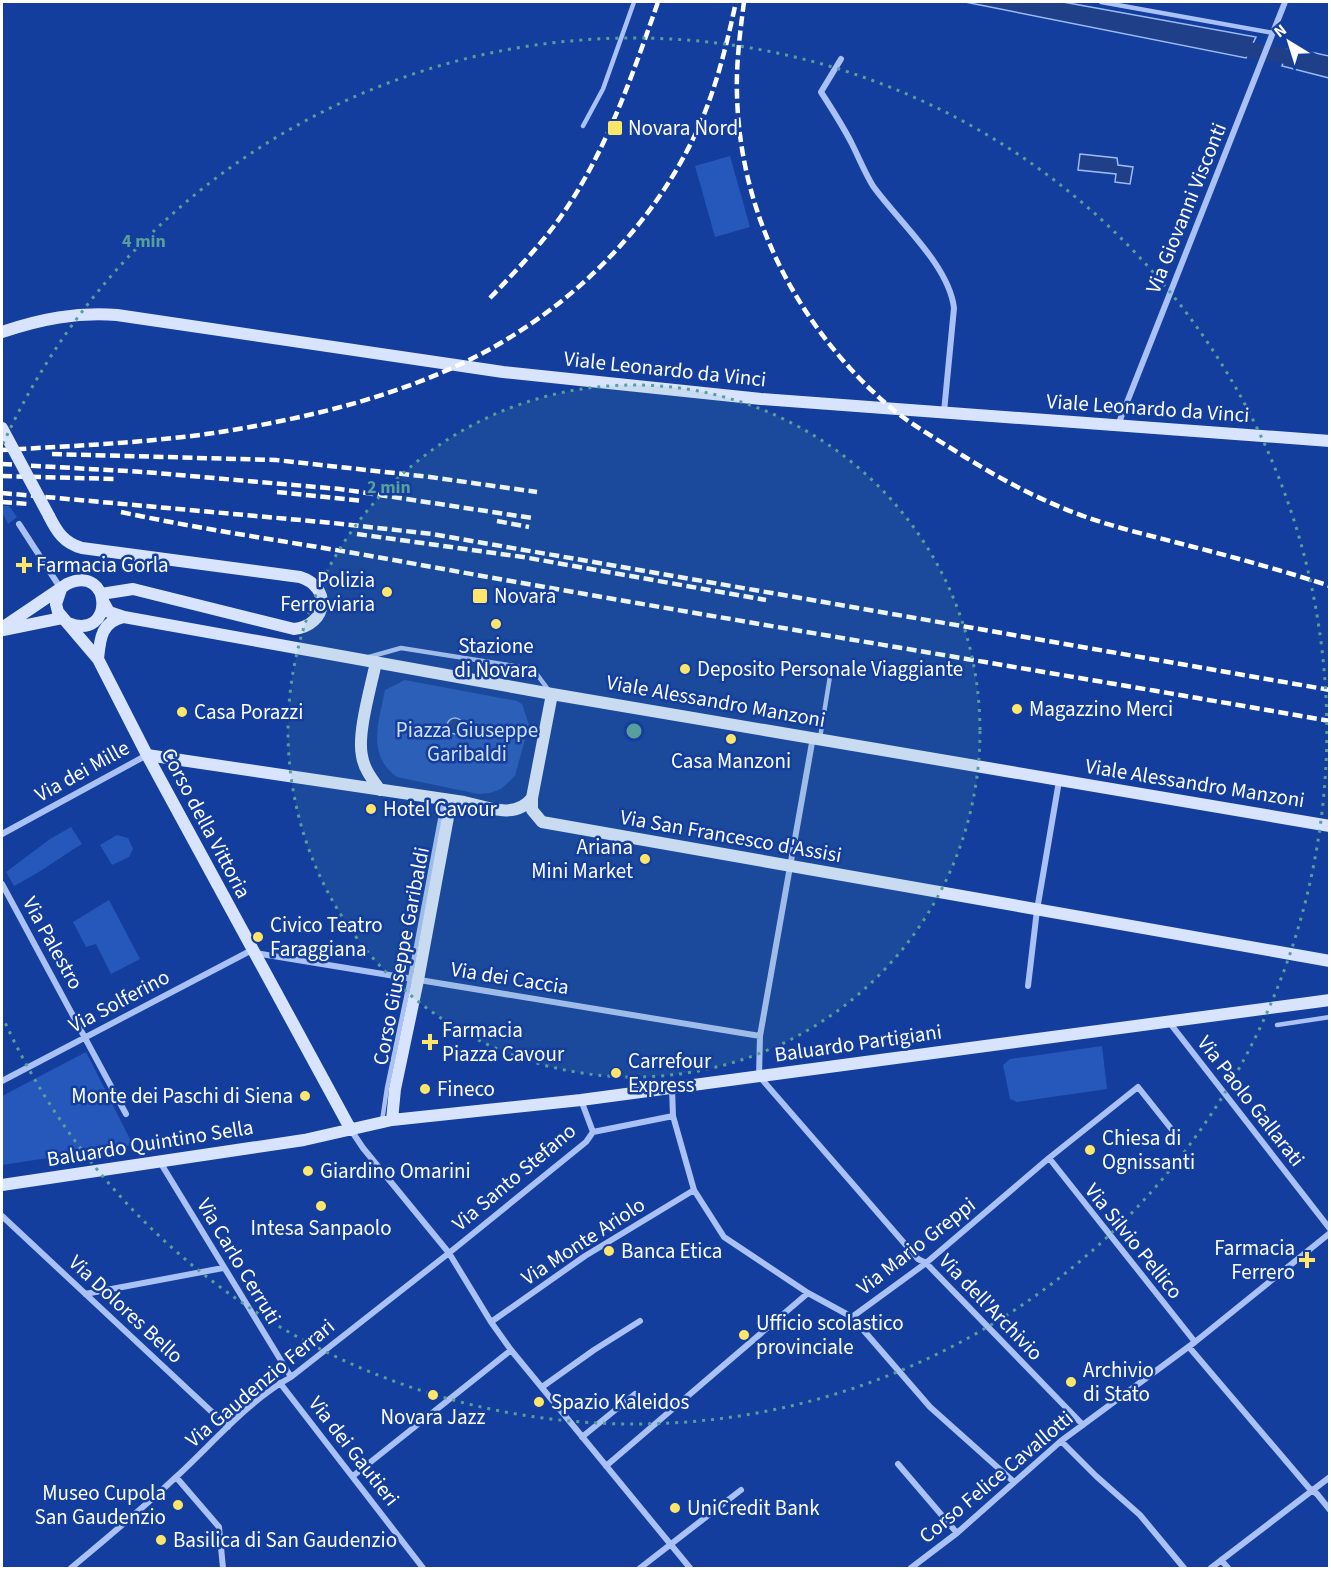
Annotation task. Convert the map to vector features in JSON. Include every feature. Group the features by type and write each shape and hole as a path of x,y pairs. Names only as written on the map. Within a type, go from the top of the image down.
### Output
{"street":[{"name":"Via Giovanni Visconti","path":"1117,426 1285,2"},
{"path":"841,59 821,92 840,122 875,188 922,247 953,295 954,308 944,413"},
{"name":"Viale Leonardo da Vinci","path":"2,332 56,317 89,313 117,315 503,372 761,399 1329,441"},
{"path":"2,428 58,534 73,546 300,577 315,585 322,601 317,618 311,624 294,629 133,589 102,597"},
{"path":"19,524 61,589"},
{"path":"74,580 82,580 97,587 102,597 100,615 89,625 82,627 65,621 2,629 74,580"},
{"path":"61,589 56,604 65,621"},
{"name":"Viale Alessandro Manzoni","path":"102,597 109,612 124,617 552,694 1329,826"},
{"path":"98,659 103,630 116,619 124,617"},
{"name":"Corso della Vittoria","path":"65,621 98,659 147,755 351,1130"},
{"path":"376,662 360,744 362,759 380,790"},
{"path":"147,755 447,800 512,812 520,810 532,798 552,694"},
{"path":"759,1076 760,1036 790,866 816,738"},
{"name":"Via dei Mille","path":"2,834 147,755"},
{"path":"1028,986 1037,910 1059,781"},
{"name":"Via San Francesco d'Assisi","path":"532,798 532,810 542,822 1329,961"},
{"name":"Corso Giuseppe Garibaldi","path":"387,1121 395,1089 447,800"},
{"name":"Via Palestro","path":"2,884 126,1114"},
{"name":"Via dei Caccia","path":"253,952 760,1036"},
{"name":"Via Solferino","path":"2,1081 253,952"},
{"name":"Baluardo Partigiani","path":"351,1130 387,1121 581,1100 1329,1000"},
{"name":"Via Paolo Gallarati","path":"1169,1021 1329,1231"},
{"name":"Via dell'Archivio","path":"759,1076 918,1258 926,1263 1083,1425"},
{"name":"Via Mario Greppi","path":"672,1088 673,1116 694,1190 724,1237 808,1293 852,1317 926,1263 1048,1158 1138,1087 1173,1131"},
{"path":"581,1100 593,1132"},
{"name":"Via Santo Stefano","path":"449,1253 586,1142 593,1132 673,1116"},
{"path":"351,1130 363,1148 449,1253 509,1352 542,1387 690,1569"},
{"name":"Baluardo Quintino Sella","path":"2,1185 162,1166 351,1130"},
{"name":"Via Silvio Pellico","path":"1048,1158 1192,1345 1329,1510"},
{"name":"Via Carlo Cerruti","path":"162,1166 291,1377"},
{"name":"Via Monte Ariolo","path":"491,1322 585,1256 694,1190"},
{"name":"Via Dolores Bello","path":"2,1216 228,1426"},
{"path":"2,1226 8,1222"},
{"name":"Corso Felice Cavallotti","path":"914,1568 1061,1442 1192,1345 1329,1231"},
{"name":"Via Gaudenzio Ferrari","path":"71,1569 163,1490 228,1426 280,1383 291,1377 449,1253"},
{"path":"86,1294 223,1268"},
{"path":"606,1466 808,1293"},
{"path":"852,1317 930,1407 1014,1482"},
{"path":"542,1387 640,1321"},
{"path":"353,1476 509,1352"},
{"name":"Via dei Gautieri","path":"280,1383 423,1569"},
{"path":"582,1437 635,1394"},
{"path":"1061,1442 1140,1515 1184,1569"},
{"path":"898,1464 957,1533"},
{"path":"176,1477 219,1527 223,1569"},
{"path":"1211,1569 1329,1477"},
{"path":"640,1569 741,1490"},
{"path":"1221,1560 1228,1569"}],"lane":[{"path":"583,126 603,89 634,2"},
{"path":"1101,2 1273,33"},
{"path":"360,659 401,648 533,669 552,694"},
{"path":"816,738 831,670"},
{"path":"1276,1024 1329,1017"}],"green space":[{"path":"730,156 750,227 715,237 695,166"},
{"path":"2,506 9,506 17,517 8,524 2,512"},
{"name":"Piazza Giuseppe Garibaldi","path":"405,680 517,701 522,704 529,725 515,776 501,789 478,794 397,777 381,759 377,737 385,690"},
{"path":"71,827 82,844 14,886 6,872 50,839"},
{"path":"117,835 128,838 133,849 129,857 112,865 100,845"},
{"path":"109,900 140,959 111,974 96,944 86,947 73,922"},
{"path":"1102,1046 1107,1089 1017,1102 1010,1099 1003,1065 1010,1059"},
{"path":"86,1052 133,1145 2,1165 2,1096"}],"shaded area":[{"path":"965,2 1063,2 1256,37 1246,58"},
{"path":"1288,47 1329,56 1329,78 1282,66"},
{"path":"1080,154 1117,158 1118,165 1133,167 1130,184 1115,182 1116,174 1078,170"},
{"path":"452,718 458,718 463,726 461,732 452,734 447,729 447,723"}],"waterway":[{"path":"1230,46 1330,65"}],"railway":[{"path":"490,298 547,235 588,174 615,118 658,2"},
{"path":"2,450 108,444 188,436 302,417 360,402 416,383 484,352 523,329 595,272 655,203 679,165 700,124 721,64 736,2"},
{"path":"744,2 737,95 741,140 749,184 763,227 781,268 803,306 829,343 858,377 907,420 988,471 1053,504 1112,525 1330,586"},
{"path":"52,454 276,460 430,477 537,492"},
{"path":"2,464 144,472 340,489 532,518"},
{"path":"2,476 115,479"},
{"path":"277,492 363,501"},
{"path":"2,493 432,534 1330,690"},
{"path":"2,502 28,504"},
{"path":"121,512 623,601 1330,721"},
{"path":"497,521 529,527"},
{"path":"357,534 523,557 766,600"}],"place":[{"name":"Novara Nord","path":"615,128"},
{"name":"Farmacia Gorla","path":"24,565"},
{"name":"Polizia Ferroviaria","path":"387,592"},
{"name":"Novara","path":"480,596"},
{"name":"Stazione di Novara","path":"496,624"},
{"name":"Deposito Personale Viaggiante","path":"685,669"},
{"name":"Magazzino Merci","path":"1017,709"},
{"name":"Casa Porazzi","path":"182,712"},
{"name":"Casa Manzoni","path":"731,739"},
{"name":"Hotel Cavour","path":"371,809"},
{"name":"Ariana Mini Market","path":"645,859"},
{"name":"Civico Teatro Faraggiana","path":"258,937"},
{"name":"Farmacia Piazza Cavour","path":"430,1042"},
{"name":"Carrefour Express","path":"616,1073"},
{"name":"Fineco","path":"425,1089"},
{"name":"Monte dei Paschi di Siena","path":"305,1096"},
{"name":"Chiesa di Ognissanti","path":"1090,1150"},
{"name":"Giardino Omarini","path":"308,1171"},
{"name":"Intesa Sanpaolo","path":"321,1206"},
{"name":"Banca Etica","path":"609,1251"},
{"name":"Farmacia Ferrero","path":"1307,1260"},
{"name":"Ufficio scolastico provinciale","path":"744,1335"},
{"name":"Archivio di Stato","path":"1071,1382"},
{"name":"Novara Jazz","path":"433,1395"},
{"name":"Spazio Kaleidos","path":"539,1402"},
{"name":"Museo Cupola San Gaudenzio","path":"178,1505"},
{"name":"UniCredit Bank","path":"675,1508"},
{"name":"Basilica di San Gaudenzio","path":"161,1540"}]}
